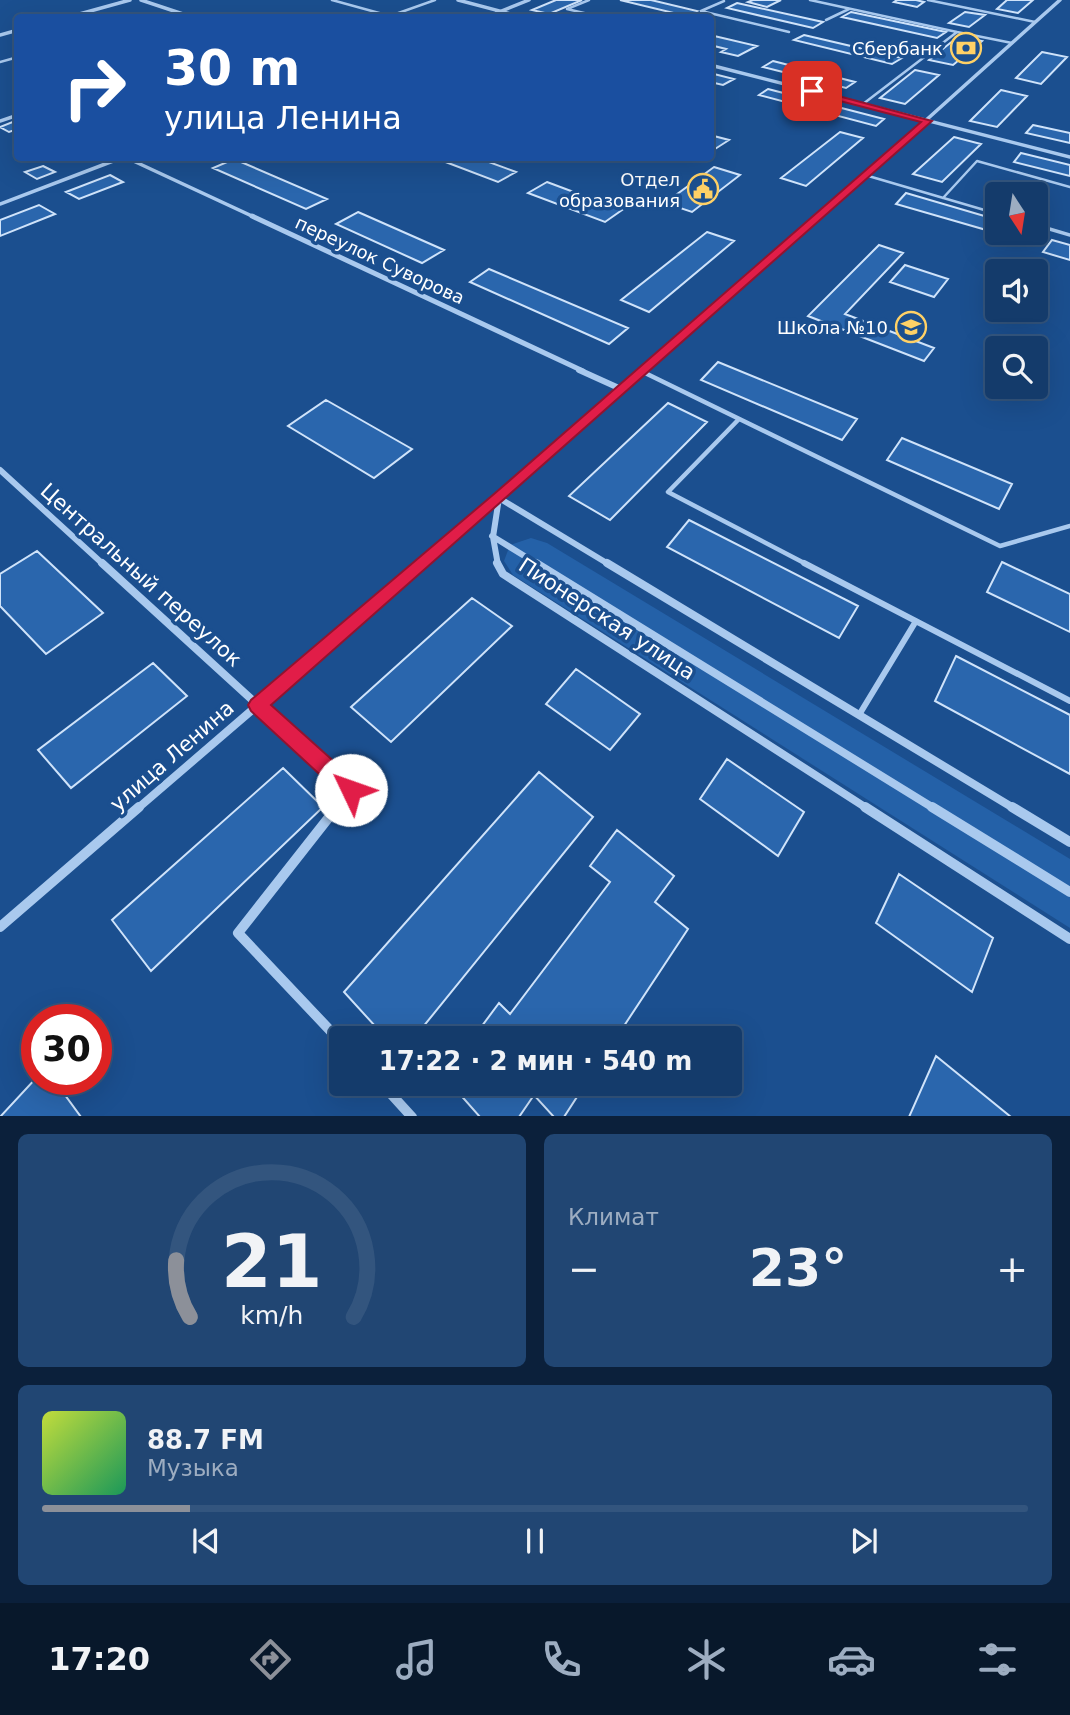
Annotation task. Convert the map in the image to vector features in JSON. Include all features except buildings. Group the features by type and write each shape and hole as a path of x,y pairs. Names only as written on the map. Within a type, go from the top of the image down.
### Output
{"street":[{"path":"79,14 130,0"},
{"path":"141,0 182,14"},
{"path":"458,0 511,14"},
{"path":"493,14 529,0"},
{"name":"улица Ленина","path":"0,927 499,498 927,121 1060,0"},
{"path":"714,66 1070,158"},
{"path":"0,204 113,161"},
{"name":"переулок Суворова","path":"133,161 621,389"},
{"name":"Центральный переулок","path":"0,470 351,790 238,933 329,1029"},
{"path":"499,498 1070,842"},
{"name":"Пионерская улица","path":"499,498 492,536 496,564 503,574 1070,939"},
{"path":"492,536 1070,892"},
{"path":"393,1096 412,1116"}],"lane":[{"path":"332,0 383,14"},
{"path":"396,14 435,0"},
{"path":"588,14 567,9 589,0"},
{"path":"714,14 701,11 724,1 720,0"},
{"path":"810,0 1012,43"},
{"path":"928,0 1035,22"},
{"path":"826,20 849,9"},
{"path":"714,14 789,32"},
{"path":"863,104 957,33"},
{"path":"943,198 976,161 1070,187"},
{"path":"865,175 985,210"},
{"path":"1048,229 1070,235"},
{"path":"641,371 1000,546 1070,526"},
{"path":"739,419 668,492 1070,701"},
{"path":"859,715 916,621"}],"shaded area":[{"path":"531,538 547,543 1070,859 1070,928 513,575 504,561 510,545"}],"place":[{"name":"Сбербанк","path":"966,48"},
{"name":"Отдел образования","path":"703,189"},
{"name":"Школа №10","path":"911,327"}],"route":[{"path":"351,790 258,705 499,498 927,121 812,91"}]}
